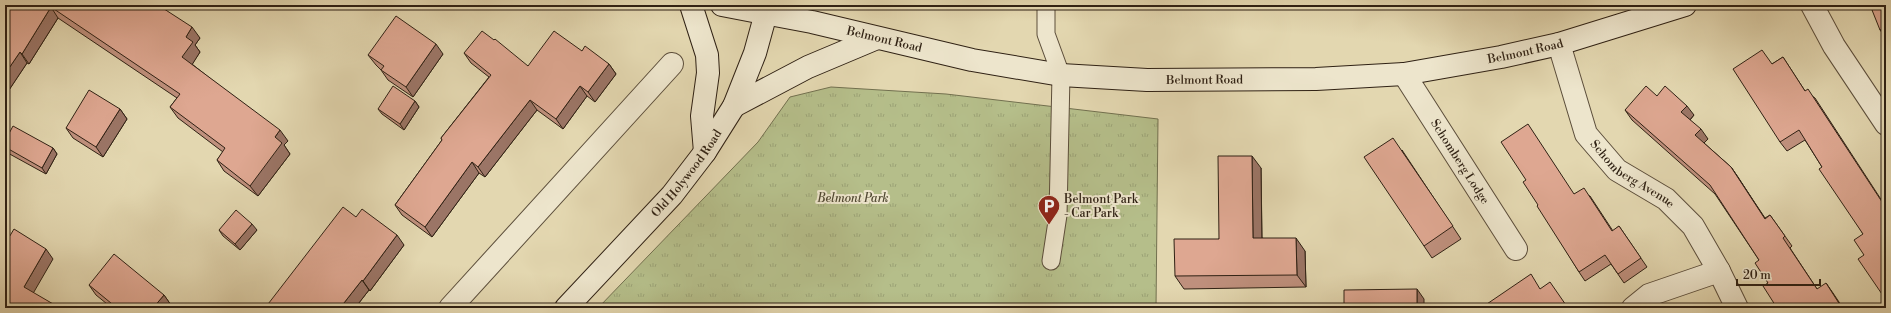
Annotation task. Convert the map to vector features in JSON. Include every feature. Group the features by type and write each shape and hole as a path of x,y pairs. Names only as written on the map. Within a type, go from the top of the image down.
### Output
{"street":[{"path":"691,5 707,55 708,73 702,116 705,152"},
{"name":"Belmont Road","path":"722,5 766,13 972,60 1061,75 1155,80 1316,79 1404,74 1501,57 1559,44 1685,5"},
{"path":"1812,5 1834,46 1886,124"},
{"name":"Old Holywood Road","path":"566,308 672,195 705,152 734,106 755,53 766,13"},
{"path":"734,106 808,67 877,38"},
{"name":"Schomberg Avenue","path":"1559,44 1586,134 1616,170 1666,198 1693,226 1720,271 1737,308"},
{"path":"450,308 672,64"},
{"name":"Schomberg Lodge","path":"1404,74 1516,249"},
{"path":"1633,308 1649,295 1720,271"}],"lane":[{"path":"1046,5 1046,34 1061,75 1058,215 1051,261"}],"green space":[{"name":"Belmont Park","path":"831,87 946,94 1158,119 1156,308 598,308 758,142 790,97"}],"building":[{"path":"5,5 158,5 192,27 186,37 193,42 182,57 280,130 275,137 282,143 250,186 217,160 225,148 170,107 180,94 51,7 22,54 20,52 5,74"},
{"path":"1886,5 1886,27 1880,30 1872,10"},
{"path":"396,16 436,44 406,87 381,70 384,66 368,55"},
{"path":"482,31 494,40 495,39 528,66 554,31 582,51 585,46 609,64 588,92 580,86 556,119 530,100 478,167 472,162 425,227 395,205 442,140 441,138 491,75 464,53"},
{"path":"1762,50 1772,64 1783,57 1805,91 1808,89 1886,208 1886,300 1858,259 1864,255 1854,240 1863,234 1819,169 1822,167 1799,130 1780,142 1733,69"},
{"path":"393,86 415,101 400,124 378,109"},
{"path":"1646,86 1657,96 1665,86 1687,106 1681,112 1701,129 1695,135 1731,167 1765,219 1770,215 1785,236 1783,238 1817,289 1826,283 1842,308 1777,308 1763,286 1768,283 1755,263 1759,260 1710,185 1625,110"},
{"path":"89,90 120,109 96,147 66,128"},
{"path":"1528,124 1574,194 1584,188 1612,231 1619,226 1641,258 1618,274 1605,255 1579,272 1537,206 1538,205 1523,182 1526,180 1501,142"},
{"path":"13,126 53,148 42,168 5,147 5,141"},
{"path":"1393,138 1453,226 1424,246 1364,157"},
{"path":"1218,156 1252,156 1253,238 1296,238 1297,275 1175,276 1174,239 1219,239"},
{"path":"343,207 356,217 362,209 397,235 363,281 362,280 340,308 265,308"},
{"path":"236,210 252,224 235,244 219,230"},
{"path":"14,229 46,249 24,287 60,308 5,308 5,244"},
{"path":"114,254 164,295 153,308 117,308 89,285"},
{"path":"1531,274 1540,289 1550,282 1568,308 1481,308"},
{"path":"1417,289 1417,308 1344,308 1344,290"}],"place":[{"name":"Belmont Park - Car Park","path":"1049,226"}]}
